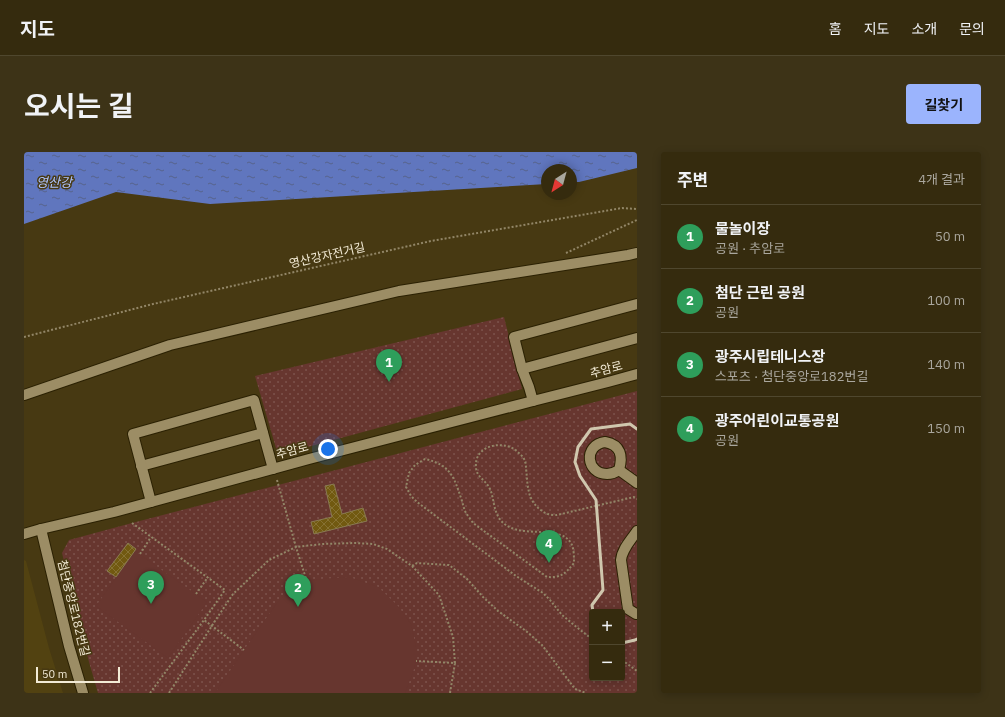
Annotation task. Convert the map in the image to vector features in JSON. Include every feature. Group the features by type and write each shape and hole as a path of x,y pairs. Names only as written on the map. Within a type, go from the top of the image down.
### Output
{"street":[{"path":"24,395 170,345 399,291 637,253"},
{"path":"533,400 522,369 514,337 637,304"},
{"path":"522,369 637,338"},
{"name":"추암로","path":"24,534 114,512 533,400 637,374"},
{"path":"151,502 133,434 246,402 254,400 273,469"},
{"path":"141,466 263,433"},
{"path":"619,470 637,483"},
{"name":"첨단중앙로182번길","path":"41,529 69,646 83,693"},
{"path":"637,531 623,550 621,560 628,609 637,614"}],"path":[{"name":"영산강자전거길","path":"24,338 153,304 431,241 622,208 637,209"},
{"path":"565,254 637,220"},
{"path":"589,637 562,615 543,594 516,576 417,502 411,496 406,487 409,473 415,465 425,459 434,461 449,470 454,478 466,512 473,523 546,577 554,578 562,576 574,563 572,545 566,538 558,535 517,530 507,527 500,520 495,512 491,490 486,482 479,476 476,468 476,458 485,448 497,445 508,447 514,449 524,459 529,493 533,503 548,514 557,515 634,497 637,499"},
{"path":"277,480 307,582"},
{"path":"132,522 226,590 150,693"},
{"path":"140,554 152,536"},
{"path":"169,693 212,626 214,620 233,594 269,560 296,547 322,544 355,543 373,544 387,549 412,566 439,595 453,637 456,664 450,693"},
{"path":"412,566 416,563 449,565 467,579 498,611 526,631 542,645 575,689 586,693"},
{"path":"196,594 208,577"},
{"path":"204,620 244,650"},
{"path":"416,661 456,664"},
{"path":"625,662 637,671"}],"shaded area":[{"path":"504,317 522,389 278,455 255,376"},
{"path":"637,391 637,693 98,693 62,553 69,540"},
{"path":"135,551 207,602 168,658 96,606"},
{"path":"24,560 26,561 49,648 63,693 24,693"},
{"path":"349,577 378,587 398,606 411,624 416,647 416,661 405,693 215,693 277,603 283,597 307,582 321,579"}],"water":[{"name":"영산강","path":"24,152 637,152 637,168 579,182 577,182 577,164 541,164 541,184 210,204 116,192 24,224"}],"building":[{"path":"334,484 342,514 363,508 367,521 314,534 311,522 332,517 325,486"},
{"path":"128,543 136,549 116,577 107,571"}],"railway":[{"path":"593,609 592,605 603,590 596,500 580,476 575,462 578,447 591,429 630,424 637,429"},
{"path":"625,642 637,639"}],"place":[{"name":"물놀이장","path":"389,382"},
{"name":"광주어린이교통공원","path":"549,563"},
{"name":"광주시립테니스장","path":"151,604"},
{"name":"첨단 근린 공원","path":"298,607"}]}
